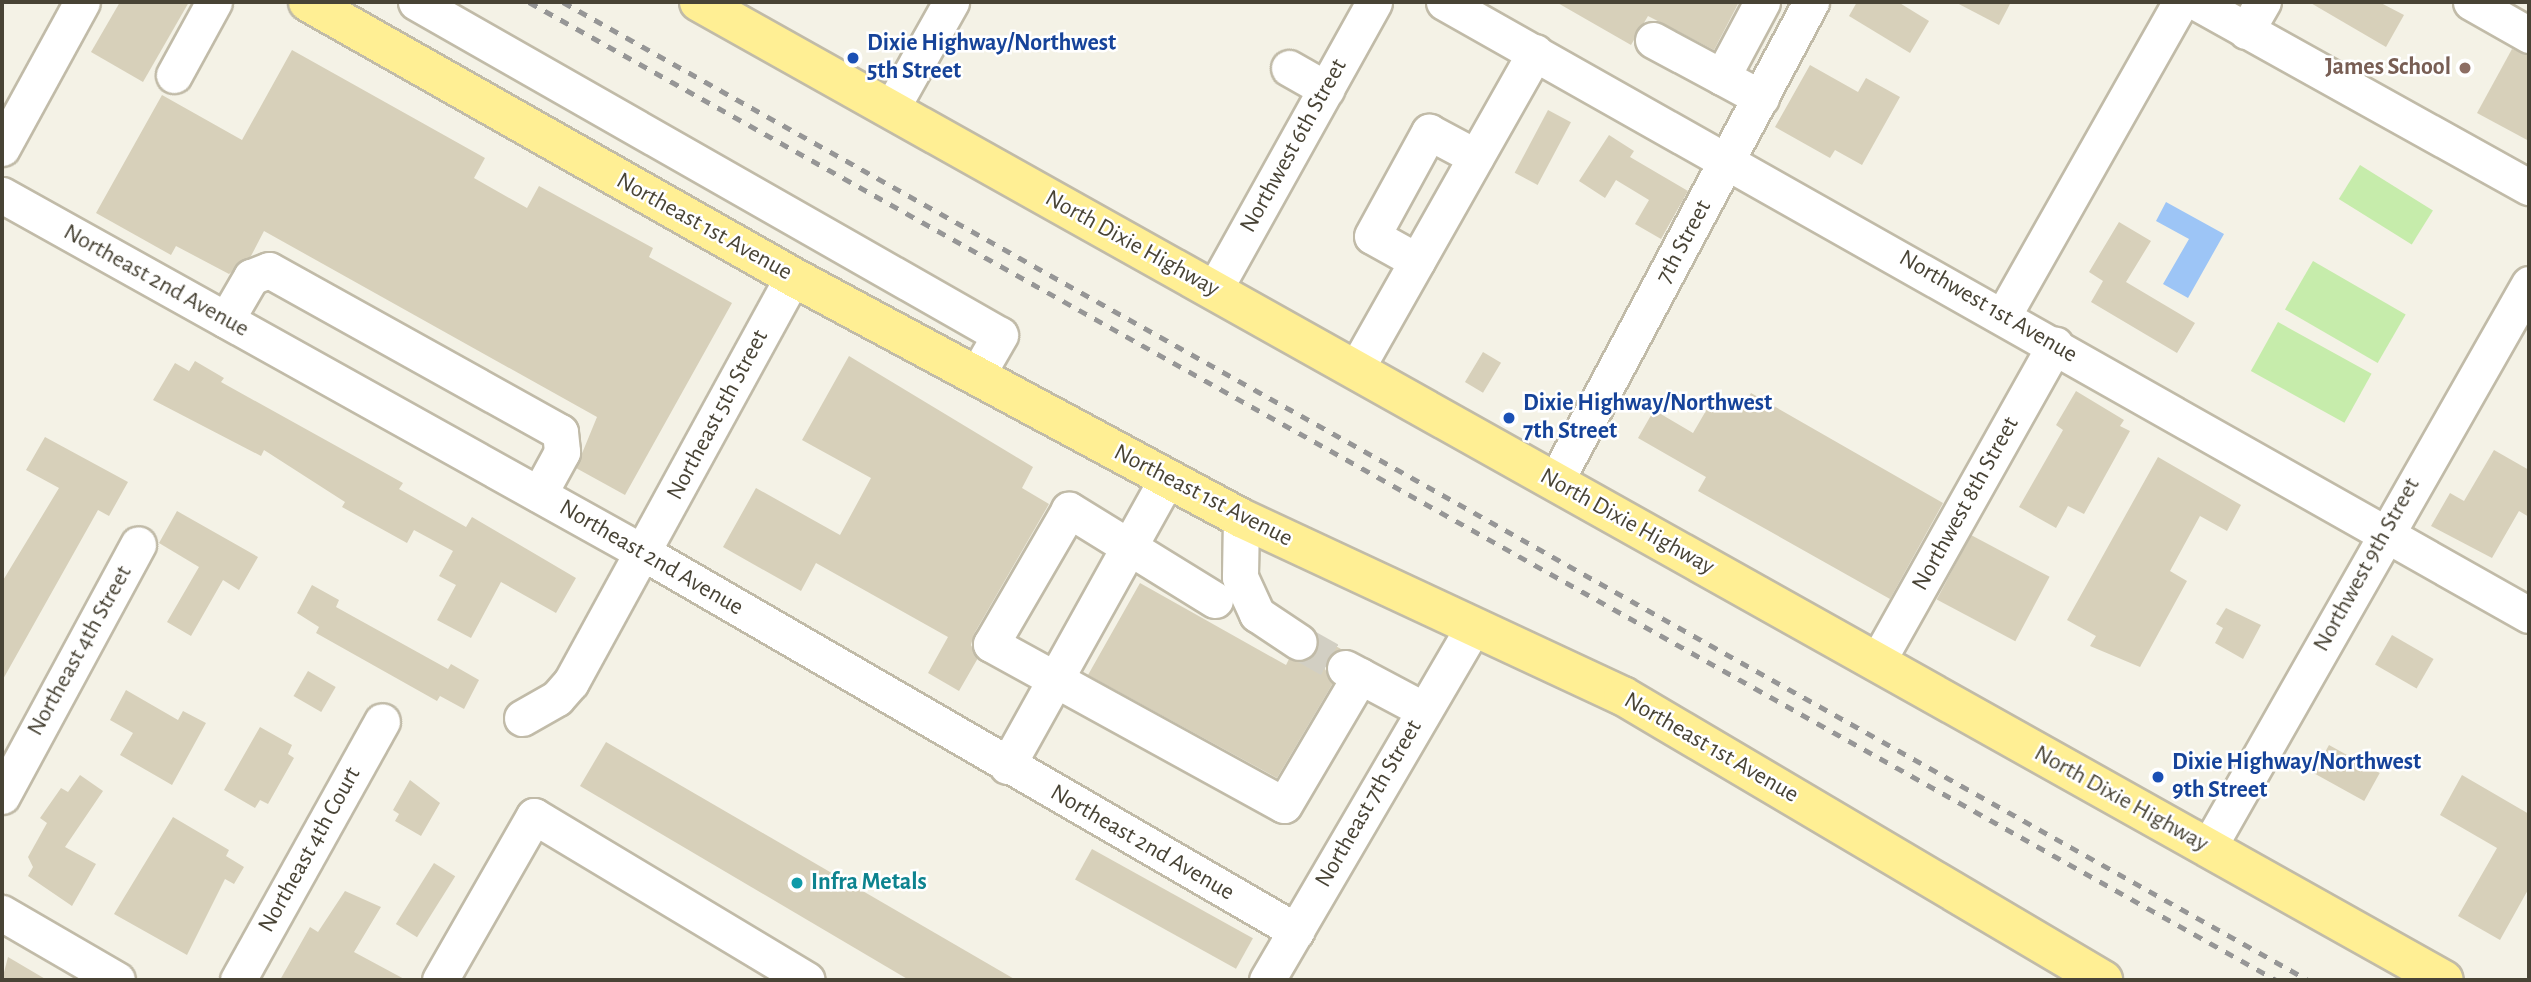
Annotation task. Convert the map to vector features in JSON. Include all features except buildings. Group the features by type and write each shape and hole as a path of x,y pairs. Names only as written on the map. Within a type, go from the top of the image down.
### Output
{"main road":[{"name":"North Dixie Highway","path":"699,2 2444,980"},
{"name":"Northeast 1st Avenue","path":"318,4 796,278 1241,518 1473,628 1623,695 2103,980"}],"street":[{"path":"2,148 82,2"},
{"path":"174,75 214,2"},
{"path":"416,2 1000,335 977,376"},
{"path":"891,109 951,2"},
{"name":"Northwest 6th Street","path":"1214,290 1374,2"},
{"name":"Northwest 1st Avenue","path":"1444,2 2386,530 2529,615"},
{"path":"1721,77 1762,2"},
{"name":"7th Street","path":"1555,482 1811,2"},
{"path":"2003,316 2180,2"},
{"path":"2196,2 2254,16 2529,187"},
{"path":"2471,2 2529,34"},
{"path":"1653,40 1761,98"},
{"path":"1356,369 1535,52"},
{"path":"1289,68 1326,89"},
{"path":"1417,261 1372,236 1429,132 1476,157"},
{"name":"Northeast 2nd Avenue","path":"2,195 644,553 1007,766 1296,930"},
{"name":"Northeast 5th Street","path":"522,718 557,698 571,682 796,278 826,236"},
{"path":"226,320 251,277 269,270 560,432 562,452 540,495"},
{"name":"Northwest 9th Street","path":"2208,848 2386,530 2529,284"},
{"name":"Northwest 8th Street","path":"1877,662 2055,345"},
{"path":"1007,766 1167,478"},
{"path":"1215,600 1129,544 1069,510 991,644 1284,805 1352,672 1424,710"},
{"path":"1241,518 1240,577 1257,614 1299,642"},
{"name":"Northeast 4th Street","path":"2,796 138,544"},
{"name":"Northeast 7th Street","path":"1267,980 1473,628"},
{"name":"Northeast 4th Court","path":"238,980 383,721"},
{"path":"440,980 534,816 807,980"},
{"path":"2,913 72,969 117,980"}],"green space":[{"path":"2360,165 2433,211 2412,244 2339,199"},
{"path":"2313,261 2406,314 2378,363 2285,309"},
{"path":"2278,322 2372,374 2344,423 2251,371"}],"water":[{"path":"2166,202 2224,234 2188,298 2163,284 2189,239 2156,221"}],"tunnel":[{"path":"1299,642 1345,668"}],"railway":[{"path":"529,2 2276,980"},
{"path":"563,2 2308,980"}],"place":[{"name":"Dixie Highway/Northwest 5th Street","path":"853,58"},
{"name":"James School","path":"2465,68"},
{"name":"Dixie Highway/Northwest 7th Street","path":"1509,418"},
{"name":"Dixie Highway/Northwest 9th Street","path":"2158,777"},
{"name":"Infra Metals","path":"797,883"}]}
